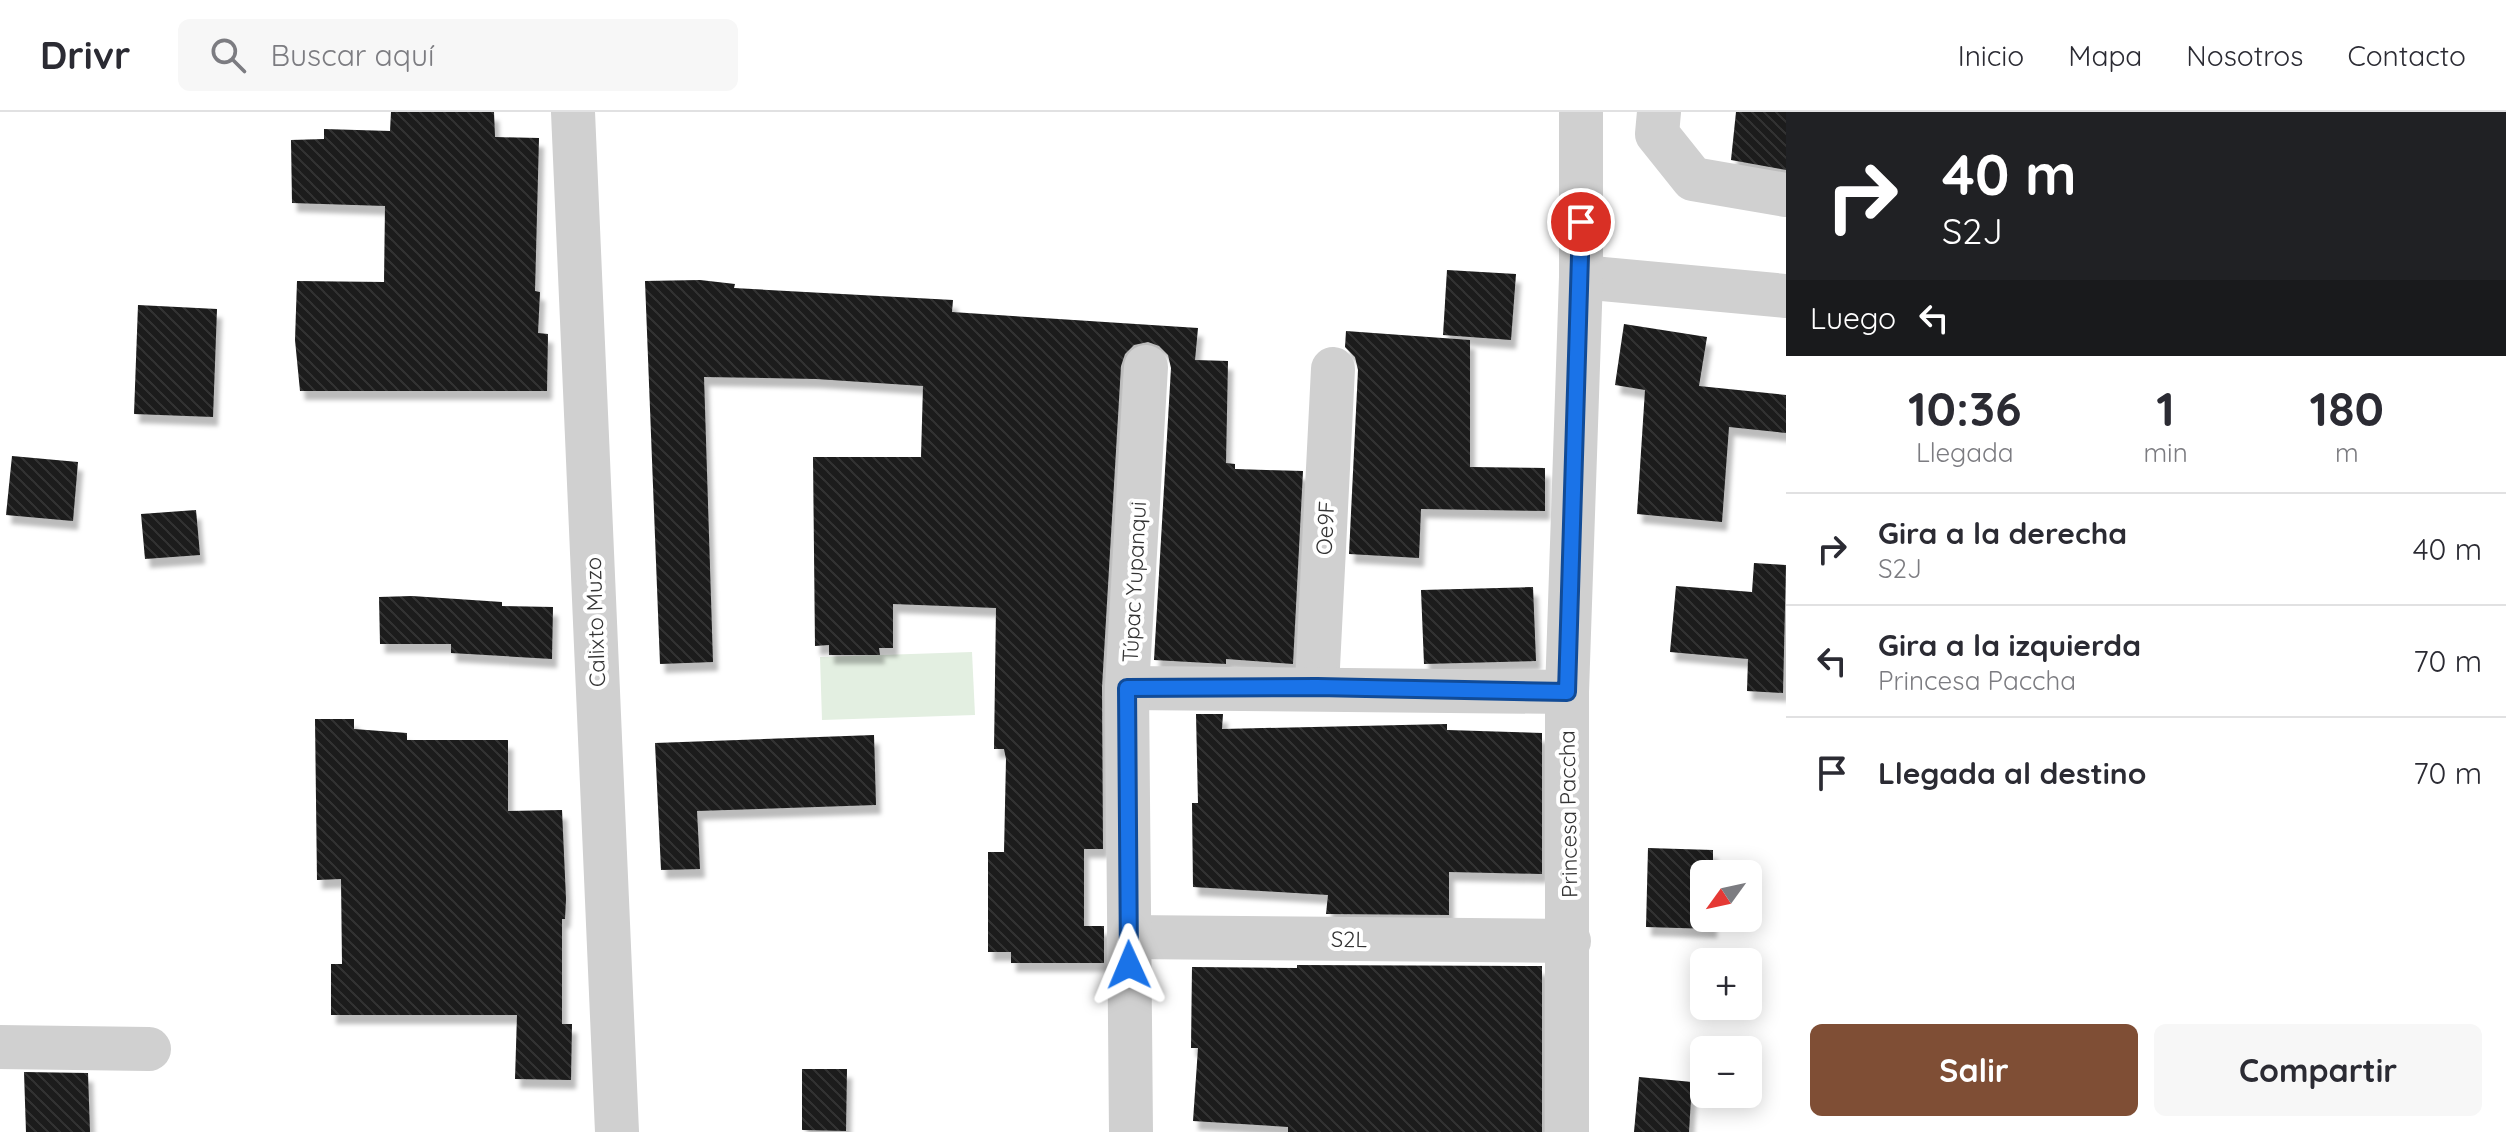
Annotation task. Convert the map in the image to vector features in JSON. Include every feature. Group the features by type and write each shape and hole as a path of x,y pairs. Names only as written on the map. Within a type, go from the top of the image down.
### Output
{"street":[{"name":"Calixto Muzo","path":"573,112 617,1132"},
{"name":"Princesa Paccha","path":"1567,1132 1567,692 1581,277 1581,112"},
{"path":"1659,112 1657,134 1693,179 1786,195"},
{"path":"1581,277 1786,296"},
{"name":"Túpac Yupanqui","path":"1131,1132 1127,688 1146,367"},
{"name":"Oe9F","path":"1317,687 1333,369"},
{"path":"1127,688 1317,687 1567,692"},
{"name":"S2L","path":"1129,937 1569,941"},
{"path":"0,1047 149,1049"}],"green space":[{"path":"972,652 975,715 822,720 820,657"}],"building":[{"path":"391,112 494,112 495,137 539,138 535,291 540,292 538,333 548,334 547,391 300,391 295,340 297,281 384,282 385,206 292,203 291,140 324,139 324,129 390,131"},
{"path":"1736,112 1786,112 1786,170 1731,160"},
{"path":"1447,270 1516,274 1511,340 1443,335"},
{"path":"700,280 735,284 734,288 953,300 952,312 1198,328 1195,360 1228,361 1226,463 1235,464 1235,469 1303,471 1293,664 1226,659 1226,664 1154,660 1171,368 1168,355 1159,346 1148,342 1134,345 1125,354 1121,366 1102,687 1103,849 1084,849 1084,926 1104,926 1104,963 1011,963 1011,952 988,952 988,852 1004,852 1006,759 1004,749 994,749 996,608 893,604 893,648 879,648 880,655 829,655 829,645 815,646 813,457 921,457 923,386 816,379 704,377 713,662 660,664 645,281"},
{"path":"138,305 217,309 213,417 134,414"},
{"path":"1624,324 1707,337 1699,386 1786,395 1786,433 1729,427 1722,522 1637,514 1645,390 1615,385"},
{"path":"1346,331 1470,340 1470,467 1545,468 1545,511 1421,509 1419,558 1349,554 1358,370 1355,357 1345,347"},
{"path":"12,456 78,462 73,521 6,515"},
{"path":"196,510 200,555 145,559 141,514"},
{"path":"1754,563 1786,565 1783,693 1747,691 1748,659 1670,652 1676,586 1752,592"},
{"path":"1533,587 1536,661 1424,664 1421,590"},
{"path":"379,597 502,602 502,606 553,607 552,659 451,653 451,644 380,644"},
{"path":"1196,714 1223,714 1222,729 1447,724 1447,730 1542,733 1542,874 1449,872 1449,915 1326,914 1328,895 1193,887 1192,803 1198,803"},
{"path":"315,719 354,719 354,729 407,733 407,740 508,740 508,811 562,810 566,899 565,919 562,919 562,1024 572,1024 571,1080 515,1079 517,1015 331,1015 331,964 342,964 341,879 317,880"},
{"path":"874,735 876,805 697,811 700,869 661,870 655,743"},
{"path":"1648,848 1713,850 1713,860 1690,860 1690,928 1646,927"},
{"path":"1297,965 1542,966 1542,1132 1288,1132 1288,1127 1193,1121 1198,1048 1191,1048 1192,967 1297,968"},
{"path":"802,1069 847,1069 846,1131 802,1130"},
{"path":"24,1072 88,1073 90,1132 26,1132"},
{"path":"1639,1077 1690,1082 1689,1132 1634,1132"}],"route":[{"path":"1129,965 1127,688 1317,687 1567,692 1581,222"}]}
